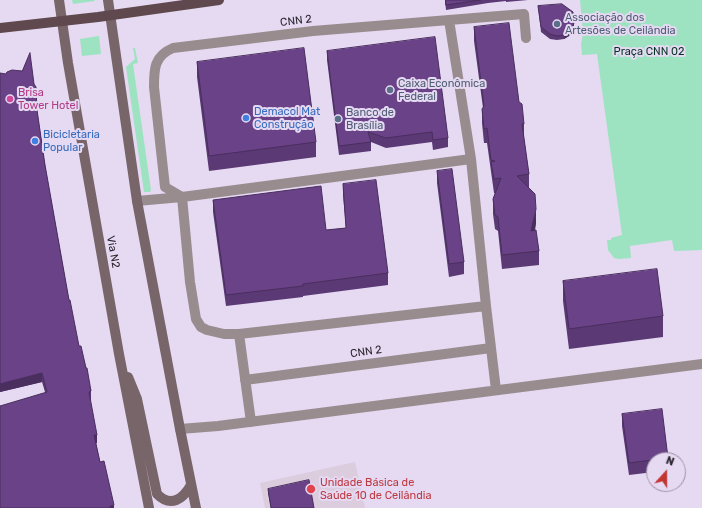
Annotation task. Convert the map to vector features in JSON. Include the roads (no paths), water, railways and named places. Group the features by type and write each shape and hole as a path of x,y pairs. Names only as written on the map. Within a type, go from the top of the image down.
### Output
{"main road":[{"name":"Via N2","path":"59,0 119,354 149,508"},
{"path":"108,0 137,201 196,508"},
{"path":"0,28 219,0"},
{"path":"119,354 137,399 157,494 164,500 179,500 184,496 191,485"}],"street":[{"path":"496,390 471,159 449,20 524,14 526,38"},
{"name":"CNN 2","path":"182,197 165,187 154,87 156,65 164,52 173,48 313,31 449,20"},
{"path":"137,201 182,197 471,159"},
{"path":"182,197 190,282 196,319 201,327 207,330 224,334 239,334 486,306"},
{"path":"239,334 251,422"},
{"name":"CNN 2","path":"245,380 491,348"},
{"path":"180,429 251,422 702,364"}],"place":[{"name":"Associação dos Artesões de Ceilândia","path":"557,24"},
{"name":"Caixa Econômica Federal","path":"390,90"},
{"name":"Brisa Tower Hotel","path":"10,99"},
{"name":"Demacol Mat Construção","path":"246,118"},
{"name":"Banco de Brasília","path":"338,119"},
{"name":"Bicicletaria Popular","path":"35,141"},
{"name":"Unidade Básica de Saúde 10 de Ceilândia","path":"311,489"}],"park label":[{"name":"Praça CNN 02","path":"649,52"}]}
